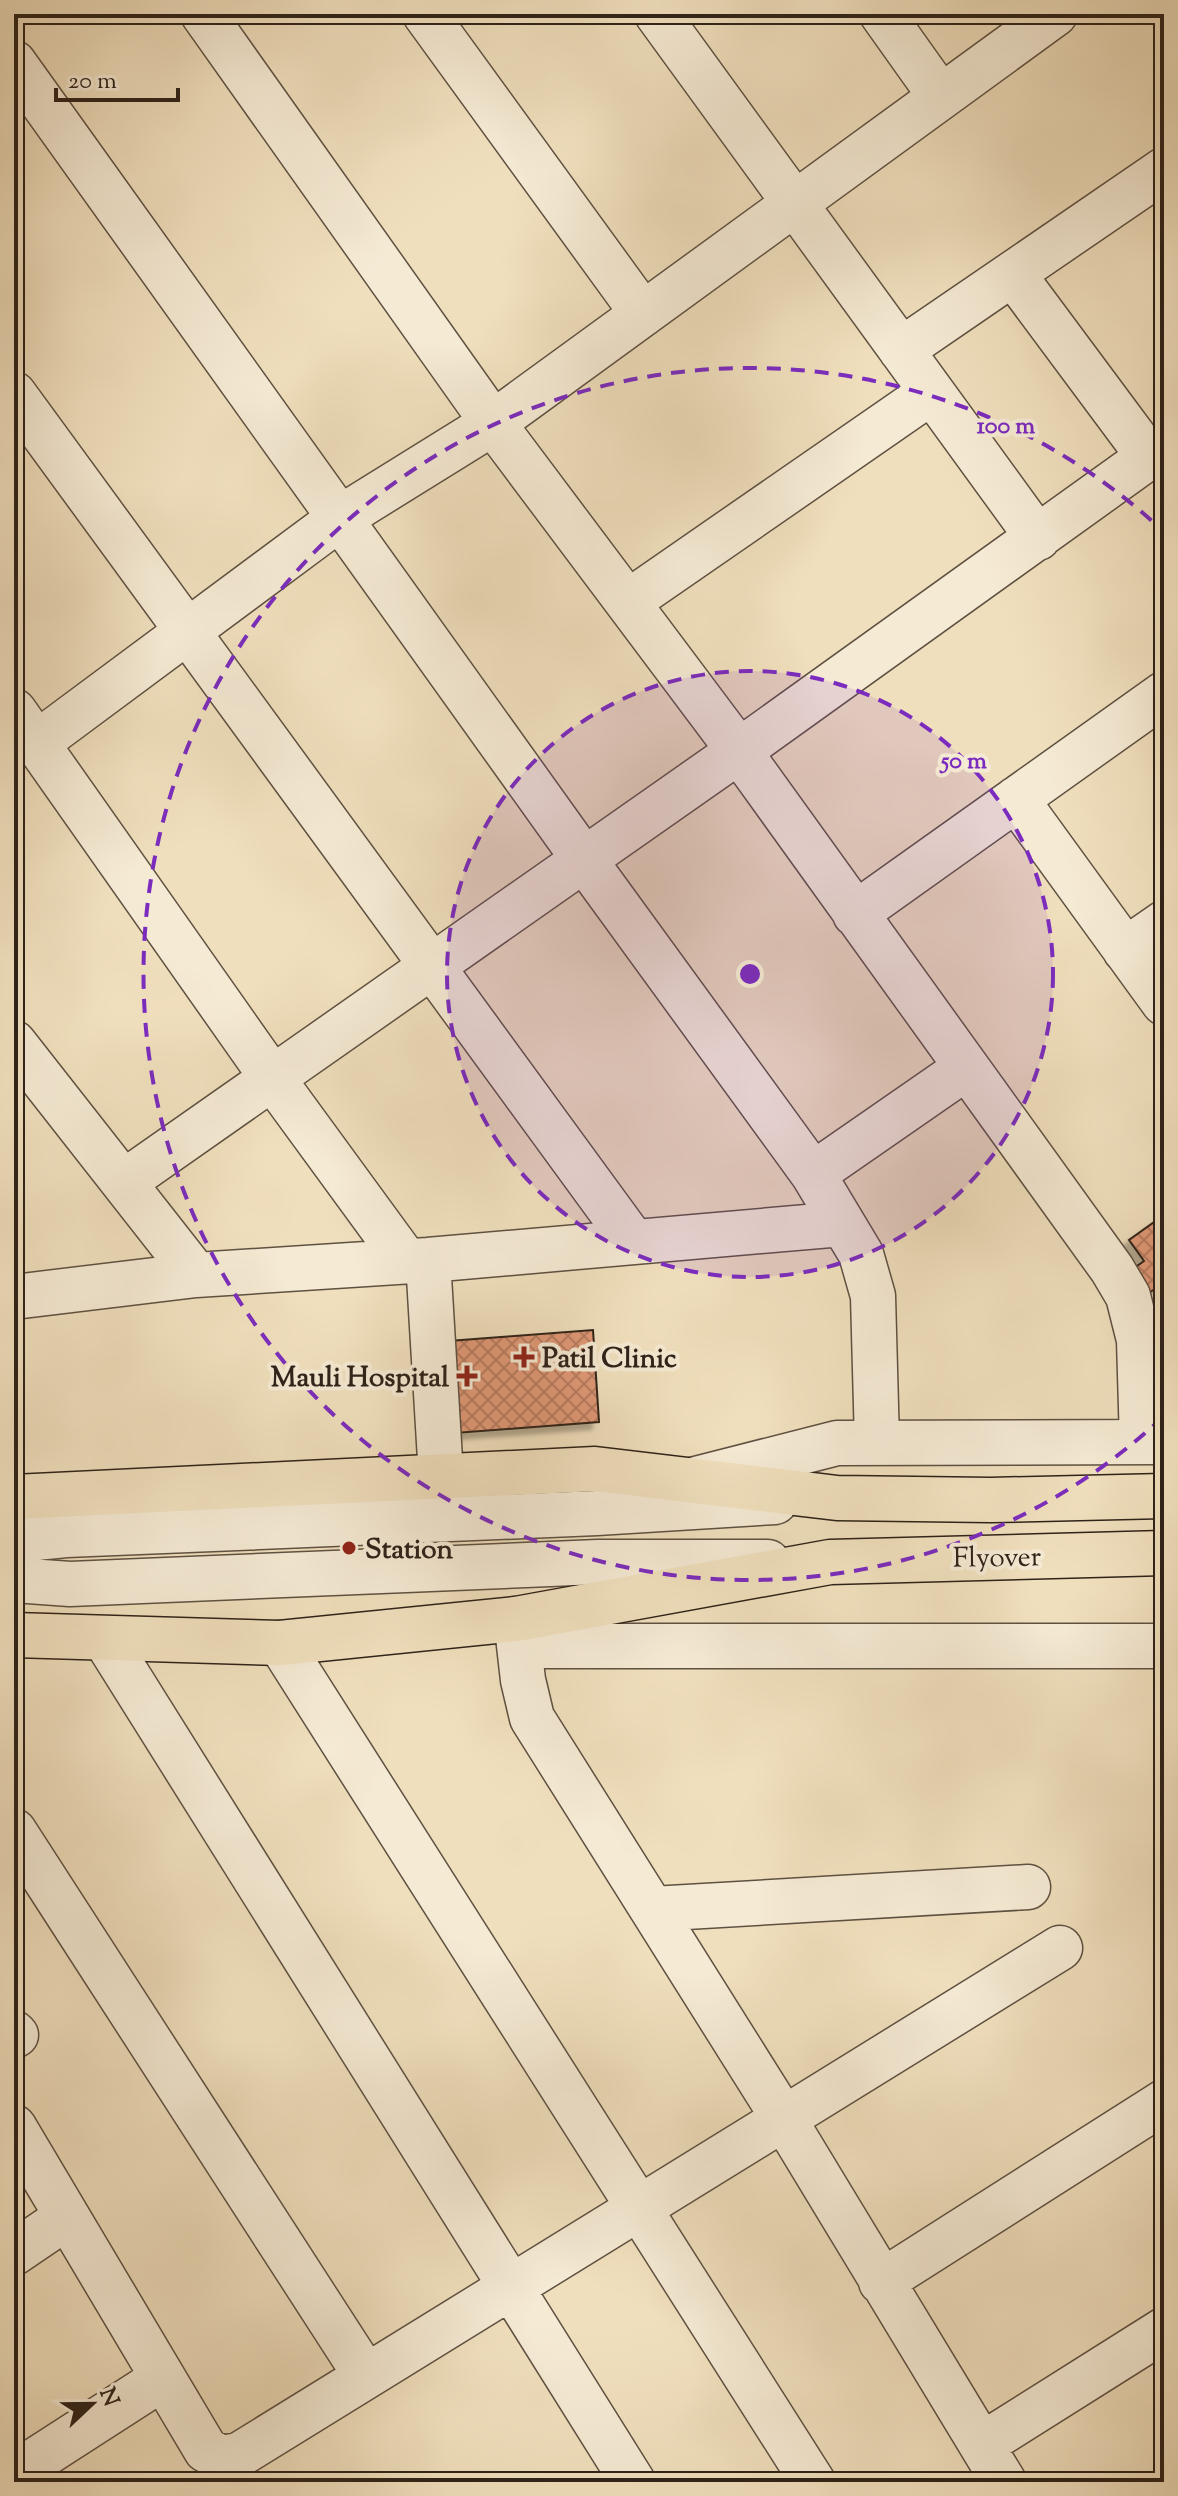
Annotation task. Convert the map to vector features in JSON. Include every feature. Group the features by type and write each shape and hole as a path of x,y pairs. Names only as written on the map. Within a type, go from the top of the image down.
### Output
{"main road":[{"name":"Flyover","path":"14,1497 595,1469 837,1498 991,1500 1164,1496"},
{"name":"Flyover","path":"14,1635 280,1643 518,1633 830,1562 1164,1553"}],"street":[{"path":"203,14 493,423 739,751 1112,1269 1128,1296 1139,1340 1153,1442 824,1445 688,1481"},
{"path":"425,14 643,314"},
{"path":"657,14 1038,538"},
{"path":"882,14 941,97"},
{"path":"441,1476 417,1260 273,1079 26,727 188,630 340,518 493,423 1055,14"},
{"path":"14,63 813,1174 861,1254 873,1296 877,1443"},
{"path":"901,350 1164,170"},
{"path":"124,1182 739,751 1156,451 1013,274"},
{"path":"628,602 930,393"},
{"path":"14,394 632,1240"},
{"path":"855,914 1164,694"},
{"path":"1016,799 1164,1003"},
{"path":"1125,950 1164,923"},
{"path":"14,1043 196,1275"},
{"path":"813,1174 966,1068"},
{"path":"14,1297 196,1275 417,1260 842,1224"},
{"path":"14,1540 837,1498"},
{"path":"14,1580 70,1584 598,1562 830,1562"},
{"path":"1004,2482 784,2119 532,1718 523,1680 518,1633 1164,1646"},
{"path":"105,1639 633,2482"},
{"path":"280,1643 813,2482"},
{"path":"14,1831 366,2376"},
{"path":"652,1909 1028,1887"},
{"path":"14,2127 206,2450 222,2458 239,2455 1060,1948"},
{"path":"881,2282 1164,2102"},
{"path":"14,2253 67,2217"},
{"path":"983,2444 1164,2330"},
{"path":"14,2474 163,2378"}],"building":[{"path":"1164,1215 1164,1283 1144,1296 1127,1273 1144,1261 1129,1240"},
{"path":"593,1330 599,1422 455,1433 449,1341"}],"place":[{"name":"Patil Clinic","path":"524,1357"},
{"name":"Mauli Hospital","path":"467,1376"},
{"name":"Station","path":"349,1548"}]}
